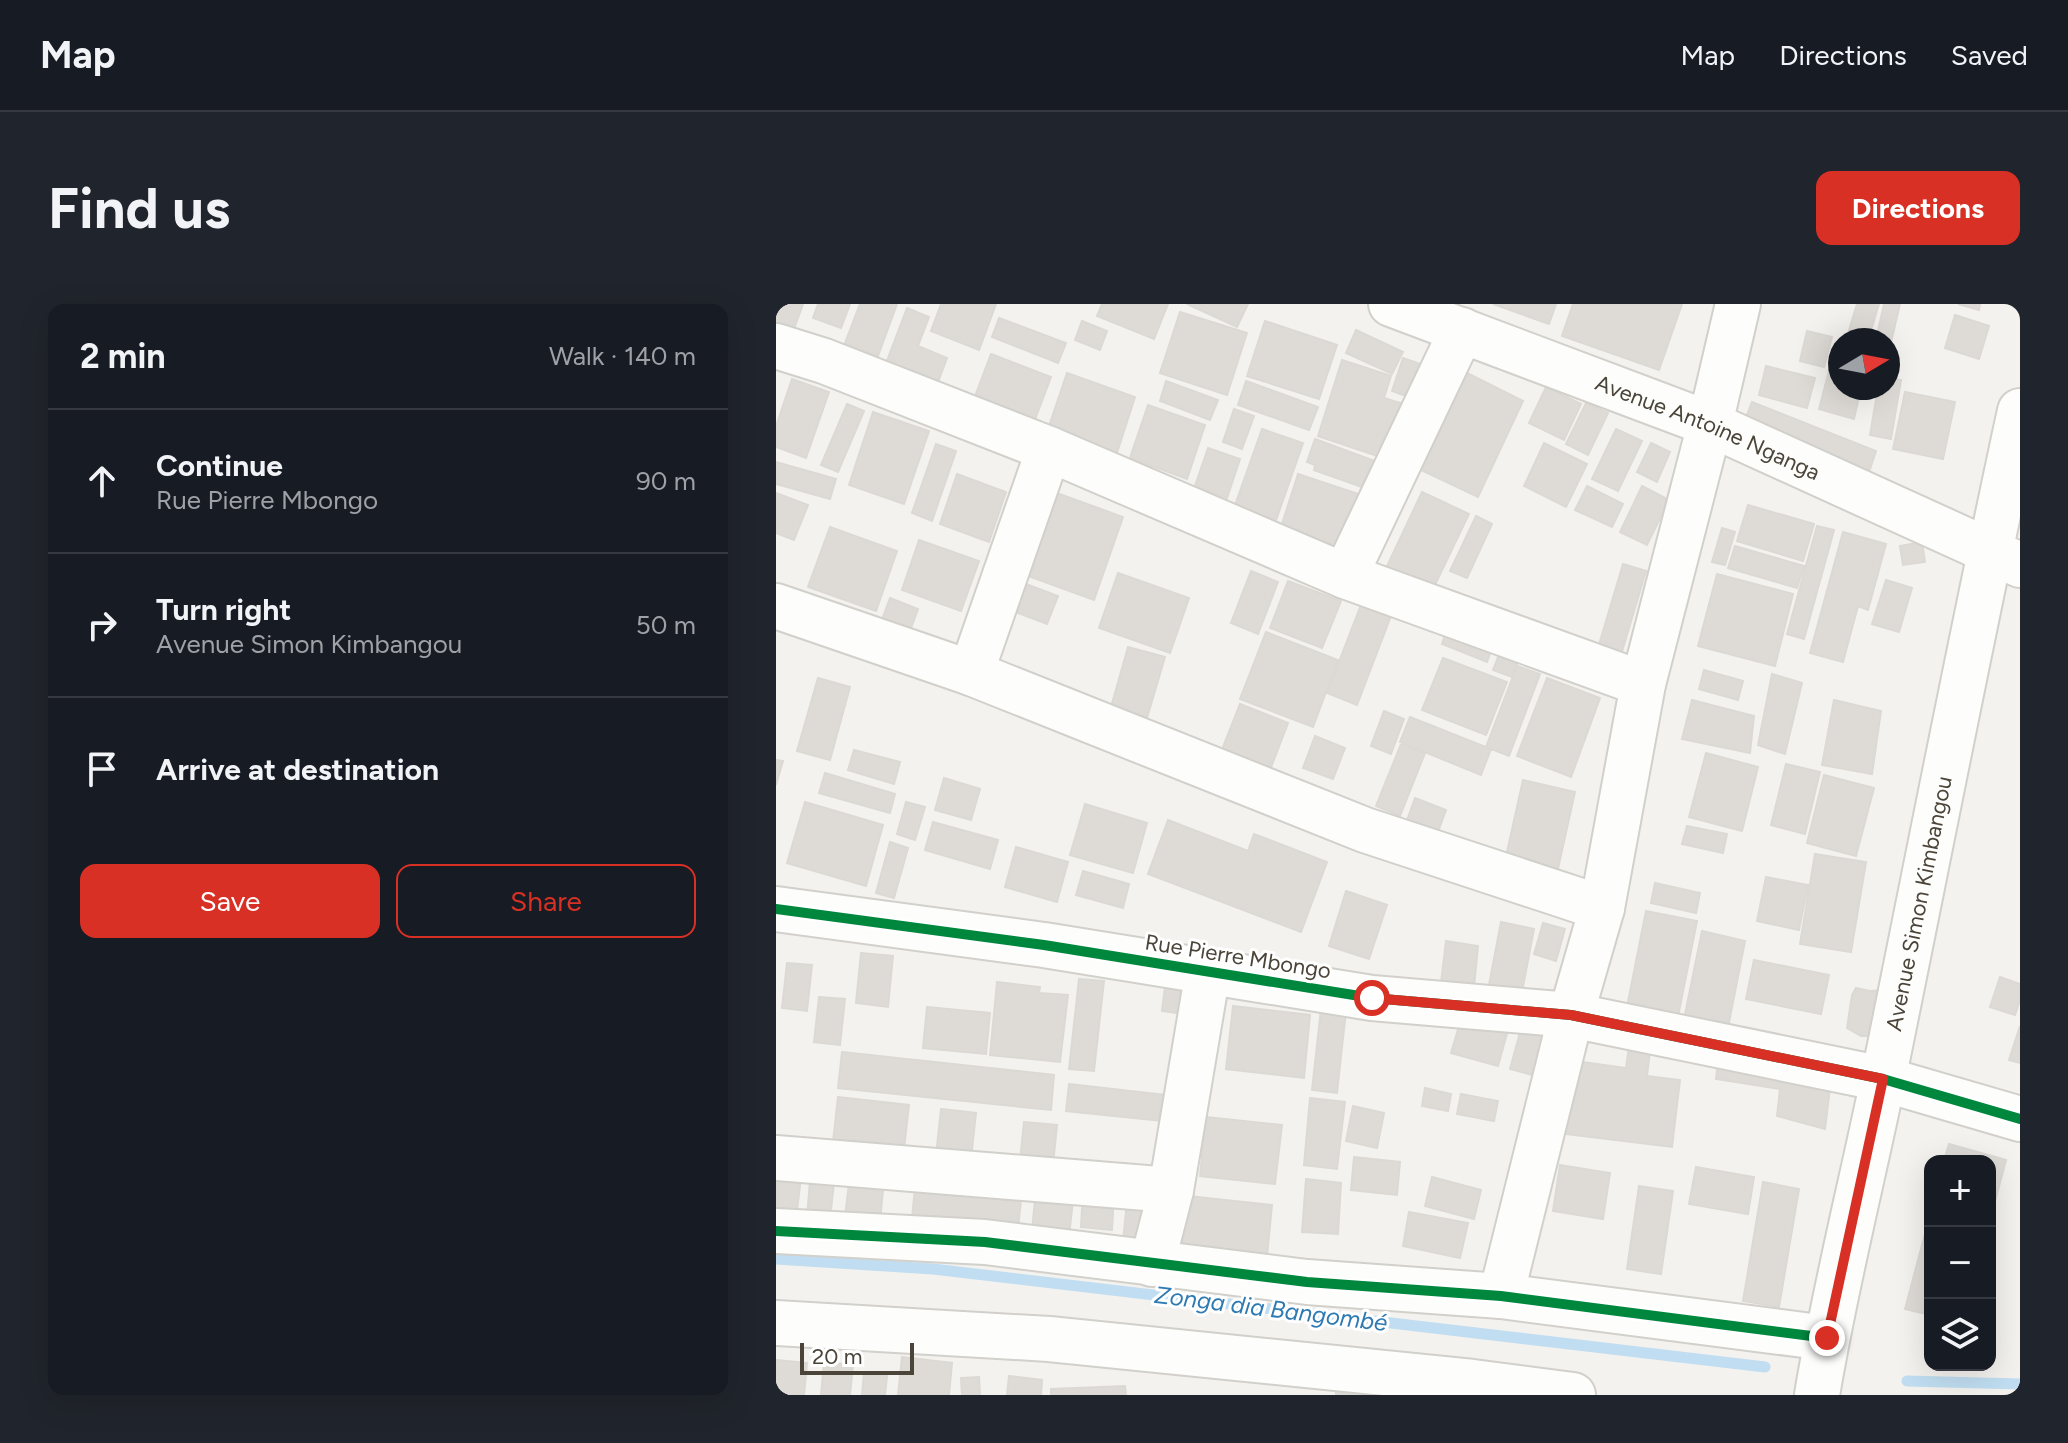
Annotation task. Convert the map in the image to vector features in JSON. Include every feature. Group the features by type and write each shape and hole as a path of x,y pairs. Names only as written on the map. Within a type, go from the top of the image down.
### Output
{"street":[{"name":"Avenue Antoine Nganga","path":"1391,304 1710,424 2005,559"},
{"path":"1501,1296 1571,1015 1602,908 1643,684 1738,304"},
{"path":"1345,576 1462,330"},
{"path":"776,346 824,361 1049,449 1345,576 1643,684"},
{"name":"Avenue Simon Kimbangou","path":"1817,1395 1883,1079 2005,559 2020,411"},
{"path":"971,673 1049,449"},
{"path":"776,606 971,673 1365,830 1602,908"},
{"name":"Rue Pierre Mbongo","path":"776,909 1044,945 1372,998 1571,1015 1883,1079 2020,1119"},
{"path":"1152,1264 1171,1190 1208,971"},
{"path":"776,1158 1171,1190"},
{"path":"776,1231 985,1242 1307,1282 1501,1296 1827,1338"},
{"path":"776,1323 1049,1339 1573,1395"}],"building":[{"path":"776,304 803,304 790,340 776,334"},
{"path":"818,304 850,304 841,328 813,318"},
{"path":"860,304 897,304 878,356 845,343"},
{"path":"941,304 996,304 979,350 931,331"},
{"path":"1102,304 1168,304 1154,339 1097,316"},
{"path":"1187,304 1248,304 1237,327"},
{"path":"1493,304 1556,304 1549,324"},
{"path":"1573,304 1682,304 1659,370 1562,336"},
{"path":"1857,304 1879,304 1872,328 1850,328"},
{"path":"1884,304 1900,304 1894,328 1879,328"},
{"path":"1958,304 1980,304 1979,310"},
{"path":"907,308 929,317 918,346 947,358 934,393 882,374"},
{"path":"1180,312 1247,333 1227,395 1160,373"},
{"path":"1955,315 1989,326 1979,359 1945,348"},
{"path":"999,318 1066,343 1058,363 992,337"},
{"path":"1082,321 1107,331 1100,350 1075,340"},
{"path":"1265,321 1337,345 1319,399 1247,376"},
{"path":"1356,330 1403,352 1392,374 1346,353"},
{"path":"1807,331 1828,336 1824,367 1800,361"},
{"path":"991,354 1051,377 1031,430 971,407"},
{"path":"1403,358 1426,366 1414,399 1392,391"},
{"path":"1342,360 1391,376 1384,398 1416,408 1398,463 1318,436"},
{"path":"1766,366 1815,378 1807,408 1759,395"},
{"path":"1067,373 1135,397 1115,459 1046,435"},
{"path":"1467,373 1523,401 1478,497 1421,470"},
{"path":"1828,374 1828,400 1858,400 1854,419 1819,409"},
{"path":"792,379 829,392 806,458 776,447 776,426"},
{"path":"1166,381 1218,400 1210,420 1160,401"},
{"path":"1246,381 1318,407 1309,430 1238,405"},
{"path":"1546,387 1581,404 1564,440 1529,423"},
{"path":"1905,392 1955,402 1943,459 1893,449"},
{"path":"1876,400 1898,400 1891,439 1870,435"},
{"path":"1752,402 1876,451 1868,475 1743,425"},
{"path":"1586,403 1608,413 1588,455 1566,444"},
{"path":"847,404 864,411 838,472 821,465"},
{"path":"1148,405 1205,425 1187,479 1130,458"},
{"path":"1234,409 1254,416 1242,449 1223,442"},
{"path":"873,412 929,431 904,504 849,485"},
{"path":"1262,429 1303,443 1274,526 1233,511"},
{"path":"1616,429 1642,441 1618,491 1592,479"},
{"path":"1315,439 1383,464 1373,491 1314,470 1315,465 1307,462"},
{"path":"1544,443 1587,464 1566,507 1524,486"},
{"path":"1651,443 1670,452 1657,482 1637,472"},
{"path":"936,444 956,451 932,521 912,513"},
{"path":"1208,448 1240,459 1227,498 1195,486"},
{"path":"776,462 836,479 830,499 776,484"},
{"path":"957,474 1006,492 989,542 940,524"},
{"path":"1298,474 1367,497 1350,550 1281,527"},
{"path":"1587,486 1623,504 1612,527 1575,510"},
{"path":"1642,486 1669,500 1647,545 1620,532"},
{"path":"1054,492 1123,517 1094,600 1025,575"},
{"path":"1422,492 1469,514 1434,587 1379,583"},
{"path":"776,493 808,505 794,540 776,533"},
{"path":"1748,505 1814,524 1803,561 1737,541"},
{"path":"1476,516 1492,524 1467,578 1450,571"},
{"path":"1817,526 1834,530 1804,639 1787,634"},
{"path":"830,527 897,551 876,611 808,587"},
{"path":"1722,528 1735,532 1725,565 1712,562"},
{"path":"1843,532 1886,544 1868,610 1858,606 1843,662 1810,653"},
{"path":"919,540 979,561 961,611 902,590"},
{"path":"1922,542 1925,562 1903,565 1900,546"},
{"path":"1735,546 1804,566 1797,588 1728,568"},
{"path":"1623,564 1646,571 1621,655 1598,648"},
{"path":"1251,571 1278,582 1258,634 1231,623"},
{"path":"1118,573 1189,598 1170,653 1099,628"},
{"path":"1717,574 1793,594 1775,666 1698,646"},
{"path":"1886,580 1912,588 1899,632 1872,624"},
{"path":"1018,581 1058,596 1047,624 1008,609"},
{"path":"1288,581 1341,601 1322,648 1270,628"},
{"path":"1364,597 1394,608 1357,705 1327,693"},
{"path":"890,598 918,609 907,639 879,628"},
{"path":"1448,625 1494,642 1487,662 1442,644"},
{"path":"1266,632 1338,660 1313,727 1240,699"},
{"path":"1128,647 1165,657 1147,718 1111,707"},
{"path":"1502,647 1521,654 1512,677 1493,670"},
{"path":"1443,658 1507,682 1486,735 1422,710"},
{"path":"1517,666 1540,674 1509,756 1486,747"},
{"path":"1704,670 1743,681 1738,700 1699,689"},
{"path":"1772,674 1802,683 1785,754 1758,745"},
{"path":"818,678 850,687 830,760 797,751"},
{"path":"1547,678 1600,698 1571,777 1517,756"},
{"path":"1692,700 1754,716 1750,753 1682,739"},
{"path":"1834,700 1881,711 1872,774 1822,765"},
{"path":"1240,704 1288,723 1270,770 1221,752"},
{"path":"1384,711 1404,719 1391,754 1371,746"},
{"path":"1410,717 1491,749 1481,775 1400,742"},
{"path":"1315,736 1345,748 1333,779 1303,768"},
{"path":"1401,744 1425,753 1400,816 1376,806"},
{"path":"854,750 900,762 894,784 848,770"},
{"path":"1706,753 1758,767 1742,831 1689,817"},
{"path":"776,760 783,761 776,785"},
{"path":"1786,764 1820,772 1805,834 1771,825"},
{"path":"825,773 895,794 890,813 819,793"},
{"path":"1824,775 1874,788 1856,856 1807,843"},
{"path":"944,778 980,789 971,820 935,810"},
{"path":"1523,780 1575,792 1557,873 1505,861"},
{"path":"1415,798 1446,810 1436,837 1405,826"},
{"path":"805,802 883,825 866,886 787,863"},
{"path":"906,802 925,807 915,840 897,834"},
{"path":"1085,804 1147,823 1133,873 1070,855"},
{"path":"1168,820 1248,851 1254,834 1327,862 1301,932 1148,874"},
{"path":"933,822 998,840 990,869 925,850"},
{"path":"1687,826 1727,834 1723,853 1682,844"},
{"path":"890,842 908,848 894,898 876,893"},
{"path":"1016,847 1068,862 1057,902 1005,887"},
{"path":"1815,854 1866,862 1851,952 1800,944"},
{"path":"1083,871 1129,884 1123,908 1076,895"},
{"path":"1766,877 1808,885 1799,930 1757,921"},
{"path":"1655,883 1700,893 1696,913 1651,903"},
{"path":"1346,891 1387,905 1369,959 1329,946"},
{"path":"1646,911 1697,921 1676,1027 1625,1017"},
{"path":"1501,922 1534,929 1521,997 1488,990"},
{"path":"1543,923 1565,929 1556,961 1534,954"},
{"path":"1702,931 1745,941 1727,1033 1683,1024"},
{"path":"1446,941 1478,946 1474,987 1441,983"},
{"path":"861,953 893,956 888,1007 856,1003"},
{"path":"1754,960 1829,975 1821,1014 1746,999"},
{"path":"787,963 812,965 807,1011 782,1008"},
{"path":"2000,977 2020,984 2020,1000 2015,1015 1990,1007"},
{"path":"1079,979 1104,981 1094,1071 1069,1069"},
{"path":"997,982 1040,987 1039,993 1068,995 1060,1062 990,1055"},
{"path":"1165,987 1192,990 1190,1015 1162,1011"},
{"path":"1856,988 1884,990 1877,1036 1861,1036 1847,1028"},
{"path":"819,997 845,999 840,1045 814,1042"},
{"path":"1322,1000 1347,1002 1337,1093 1312,1090"},
{"path":"1233,1006 1310,1015 1304,1078 1226,1069"},
{"path":"927,1007 990,1013 986,1054 923,1048"},
{"path":"1462,1016 1508,1030 1498,1066 1451,1053"},
{"path":"2020,1026 2020,1063 2009,1060"},
{"path":"1521,1029 1547,1037 1536,1076 1510,1069"},
{"path":"1629,1047 1650,1050 1647,1076 1680,1080 1672,1147 1565,1134 1574,1061 1626,1068"},
{"path":"842,1052 1054,1075 1051,1110 838,1088"},
{"path":"1718,1061 1831,1080 1825,1129 1777,1116 1780,1089 1716,1079"},
{"path":"1069,1084 1165,1095 1162,1121 1066,1111"},
{"path":"1425,1088 1451,1094 1448,1111 1422,1106"},
{"path":"1461,1094 1498,1101 1494,1121 1457,1114"},
{"path":"838,1097 909,1105 904,1149 833,1141"},
{"path":"1310,1098 1345,1102 1337,1169 1304,1165"},
{"path":"1353,1106 1384,1113 1377,1148 1346,1141"},
{"path":"941,1109 976,1113 971,1159 936,1155"},
{"path":"1206,1117 1282,1125 1275,1184 1200,1176"},
{"path":"1024,1122 1057,1125 1053,1165 1020,1161"},
{"path":"1949,1144 1988,1155 1946,1155"},
{"path":"1354,1157 1400,1162 1397,1195 1351,1190"},
{"path":"1996,1157 2006,1160 1996,1198"},
{"path":"1560,1165 1610,1173 1603,1219 1553,1211"},
{"path":"776,1167 802,1169 796,1219 776,1217"},
{"path":"1696,1167 1754,1177 1748,1214 1689,1204"},
{"path":"811,1170 835,1173 830,1219 807,1216"},
{"path":"850,1176 884,1181 880,1220 845,1216"},
{"path":"916,1177 1022,1189 1018,1230 912,1218"},
{"path":"1432,1177 1481,1190 1474,1219 1425,1206"},
{"path":"1306,1179 1341,1183 1338,1234 1302,1232"},
{"path":"1763,1182 1799,1189 1779,1307 1743,1301"},
{"path":"1639,1186 1673,1191 1661,1274 1627,1269"},
{"path":"1036,1189 1074,1192 1069,1236 1032,1231"},
{"path":"1083,1190 1114,1192 1112,1230 1081,1227"},
{"path":"1128,1192 1149,1195 1142,1253 1122,1251"},
{"path":"1188,1196 1272,1205 1266,1267 1181,1258"},
{"path":"1409,1212 1468,1223 1460,1258 1403,1246"},
{"path":"1924,1238 1924,1314 1905,1309"},
{"path":"902,1357 952,1363 949,1395 898,1395"},
{"path":"776,1360 807,1363 804,1395 776,1395"},
{"path":"824,1362 853,1365 850,1395 821,1395"},
{"path":"864,1373 887,1376 885,1395 862,1395"},
{"path":"1009,1376 1042,1380 1041,1395 1007,1395"},
{"path":"979,1377 980,1395 962,1395 961,1378"},
{"path":"1125,1386 1126,1395 1051,1395 1051,1389"},
{"path":"1336,1391 1423,1395 1336,1395"}],"waterway":[{"name":"Zonga dia Bangombé","path":"776,1259 933,1269 1765,1367"},
{"name":"Zonga dia Bangombé","path":"1907,1381 2020,1384"}],"cycle path":[{"path":"776,909 1044,945 1372,998 1571,1015 1883,1079 2020,1119"},
{"path":"776,1231 985,1242 1307,1282 1501,1296 1827,1338"}],"route":[{"path":"1372,998 1571,1015 1883,1079 1827,1338"}]}
